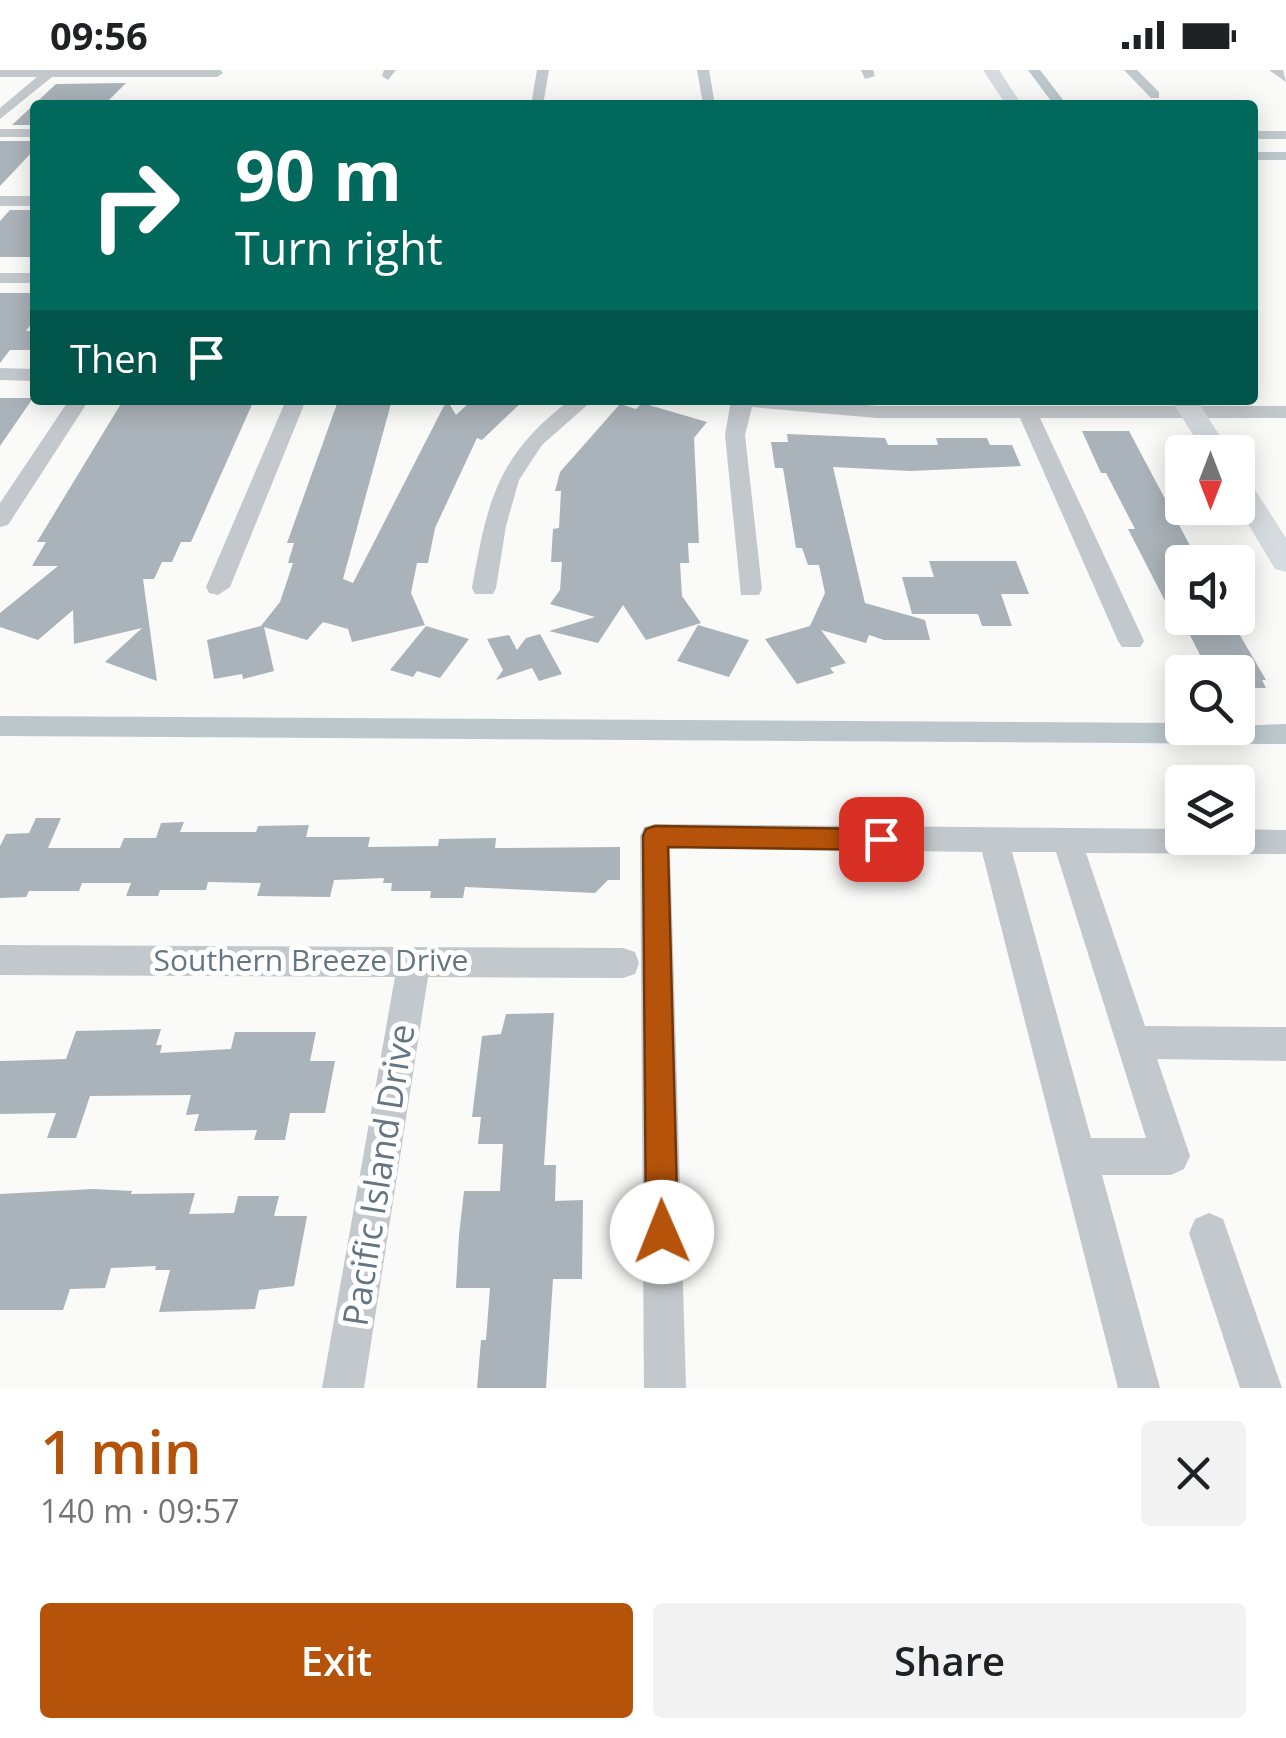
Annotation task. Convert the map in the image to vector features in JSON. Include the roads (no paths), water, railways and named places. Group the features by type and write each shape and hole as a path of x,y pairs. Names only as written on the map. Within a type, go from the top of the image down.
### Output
{"main road":[{"path":"991,70 1011,100"},
{"path":"1188,406 1206,435"},
{"path":"1255,512 1286,562"}],"street":[{"path":"538,100 543,70"},
{"path":"703,70 709,100"},
{"path":"1130,70 1154,94"},
{"path":"1275,70 1286,78"},
{"path":"0,73 217,73"},
{"path":"0,115 48,73"},
{"path":"0,133 30,133"},
{"path":"1258,135 1286,135"},
{"path":"0,201 30,200"},
{"path":"0,278 30,278"},
{"path":"0,374 30,374"},
{"path":"0,520 77,405"},
{"path":"218,587 294,405"},
{"path":"484,588 499,496 508,473 542,430 576,405"},
{"path":"741,405 736,435 750,588"},
{"path":"787,405 840,411 1027,412 1188,406 1286,412"},
{"path":"1027,412 1130,641"},
{"path":"665,1388 655,836 1286,842"},
{"path":"994,840 1139,1388"},
{"path":"1068,841 1171,1156 1077,1157"},
{"name":"Southern Breeze Drive","path":"0,960 623,963"},
{"name":"Pacific Island Drive","path":"343,1388 414,962"},
{"path":"1134,1042 1286,1044"},
{"path":"1210,1233 1261,1388"}],"waterway":[{"path":"1034,70 1057,100"},
{"path":"1258,156 1286,156"},
{"path":"0,726 1286,734"}]}
